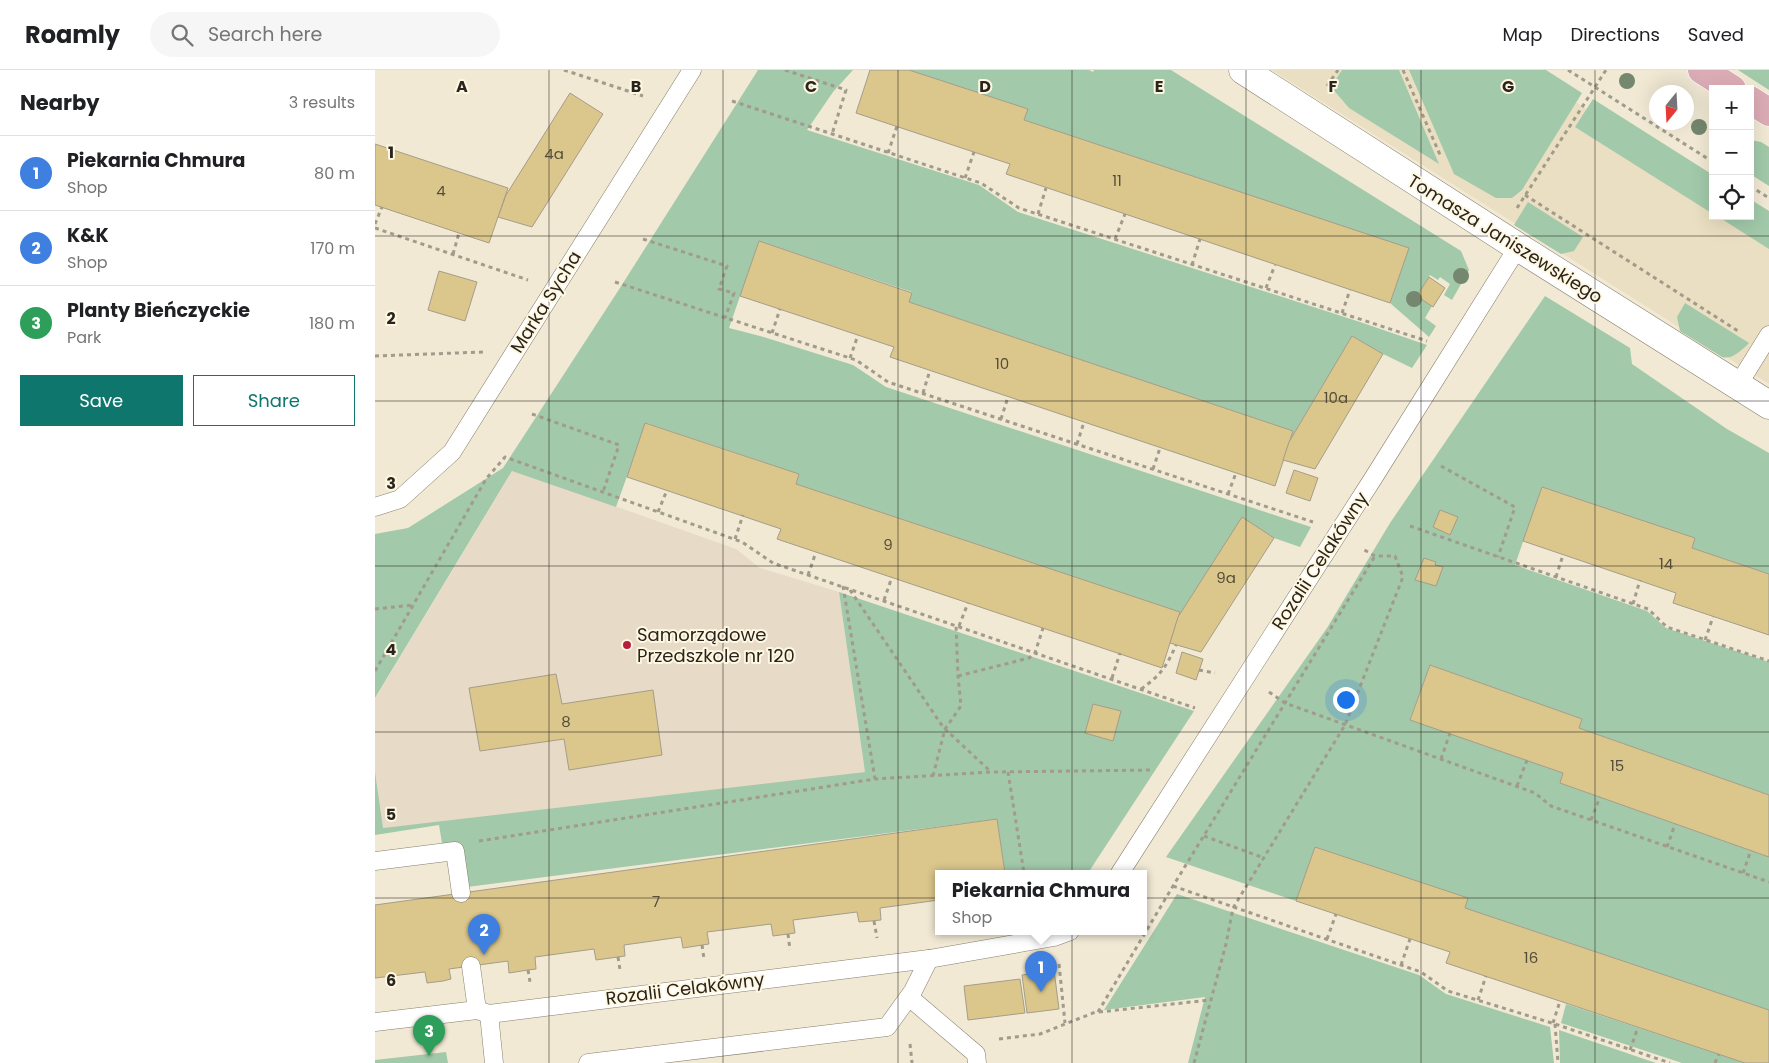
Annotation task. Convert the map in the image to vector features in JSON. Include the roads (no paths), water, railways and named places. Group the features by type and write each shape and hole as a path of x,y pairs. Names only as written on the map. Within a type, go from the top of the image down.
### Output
{"main road":[{"path":"1703,70 1727,85"},
{"path":"1754,103 1769,112"}],"street":[{"name":"Tomasza Janiszewskiego","path":"1243,70 1490,230 1769,405"}],"lane":[{"name":"Marka Sycha","path":"375,507 400,499 452,452 692,70"},
{"name":"Rozalii Celakówny","path":"1122,870 1361,498 1517,247"},
{"path":"1738,385 1766,341"},
{"path":"375,862 455,851 461,893"},
{"name":"Rozalii Celakówny","path":"375,1022 483,1012 929,959 1059,935"},
{"path":"588,1063 887,1027 909,997 929,959"},
{"path":"471,966 483,1012 493,1063"},
{"path":"909,997 976,1054 977,1063"}],"place":[{"name":"Samorządowe Przedszkole nr 120","path":"627,645"},
{"name":"K&K","path":"484,955"},
{"name":"Piekarnia Chmura","path":"1041,992"},
{"name":"Planty Bieńczyckie","path":"429,1056"}]}
